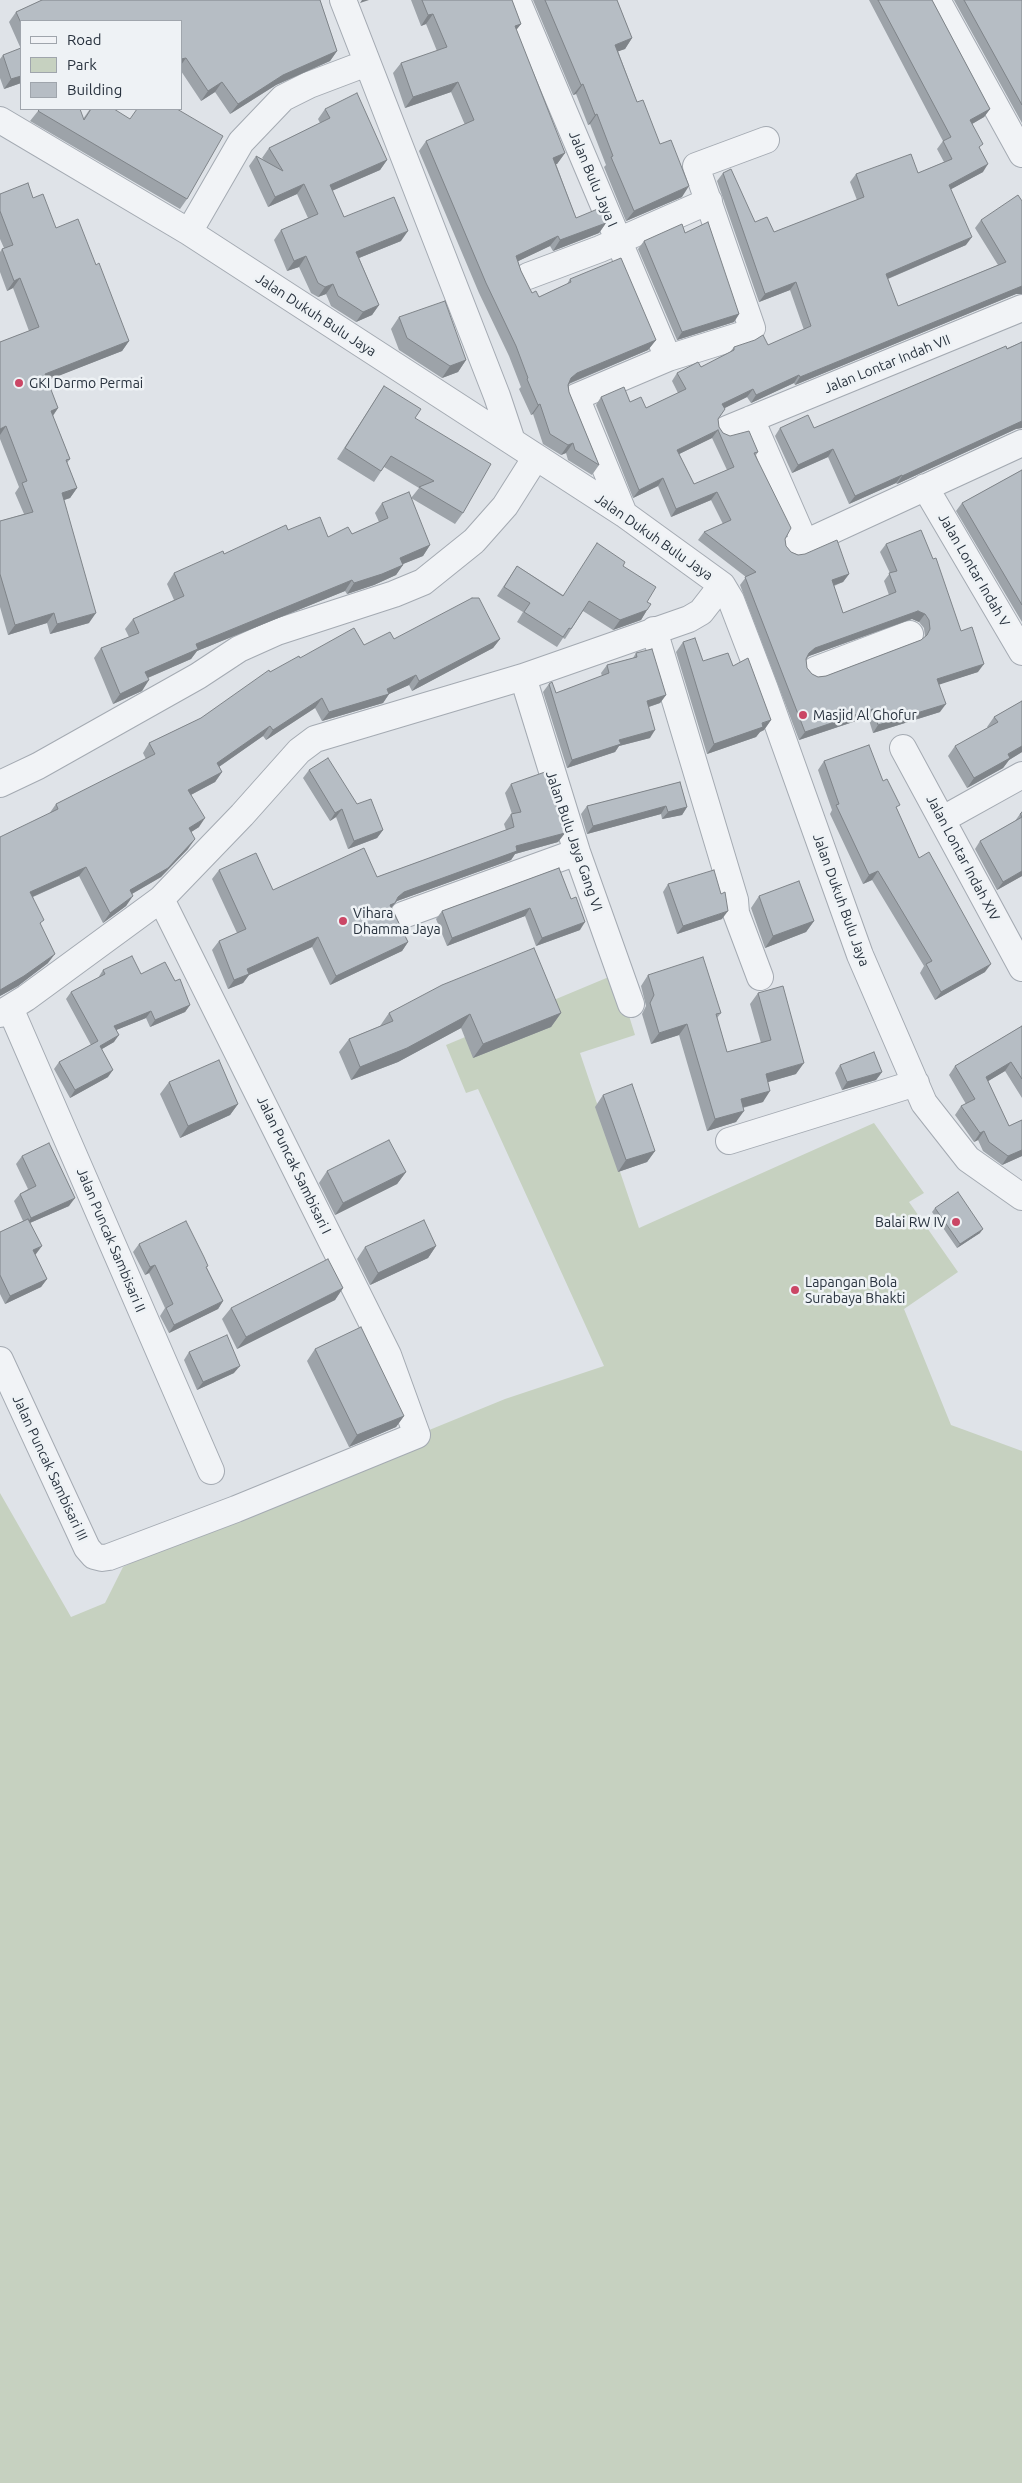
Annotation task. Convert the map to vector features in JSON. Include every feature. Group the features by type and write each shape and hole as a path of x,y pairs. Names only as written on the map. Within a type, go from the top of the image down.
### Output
{"street":[{"path":"343,0 497,396 512,441"},
{"name":"Jalan Bulu Jaya I","path":"517,0 668,358"},
{"path":"937,0 1022,154"},
{"path":"189,232 240,142 283,98 309,85 367,63"},
{"name":"Jalan Dukuh Bulu Jaya","path":"0,120 189,232 624,514 722,585 773,686 860,955 924,1102 968,1159 1022,1197"},
{"path":"624,514 576,397 668,358 745,334 752,328 696,166 766,140"},
{"path":"528,276 709,201"},
{"name":"Jalan Lontar Indah VII","path":"727,429 1022,308"},
{"path":"751,419 799,545 1022,443"},
{"path":"0,784 38,766 198,676 239,649 277,632 394,594 423,582 474,541 505,506 536,457"},
{"name":"Jalan Lontar Indah V","path":"925,487 1022,652"},
{"path":"5,1011 161,899 304,746 315,739 524,677 702,612 722,585"},
{"path":"654,630 735,900 736,914 760,977"},
{"path":"815,670 910,634"},
{"name":"Jalan Bulu Jaya Gang VI","path":"524,677 577,852 631,1004"},
{"name":"Jalan Lontar Indah XIV","path":"903,748 1020,959"},
{"path":"943,819 1022,775"},
{"path":"403,915 577,852"},
{"name":"Jalan Puncak Sambisari I","path":"87,1548 94,1556 109,1557 417,1435 388,1355 161,899"},
{"name":"Jalan Puncak Sambisari II","path":"5,1011 212,1471"},
{"path":"729,1141 916,1083"},
{"name":"Jalan Puncak Sambisari III","path":"0,1360 87,1548"}],"green space":[{"path":"616,974 635,1035 580,1053 639,1228 874,1123 924,1193 909,1202 958,1272 904,1309 951,1425 1022,1451 1022,2483 0,2483 0,1493 71,1617 105,1603 123,1567 246,1505 505,1399 604,1366 478,1089 466,1093 446,1045"}],"building":[{"path":"42,0 320,0 337,51 283,75 238,104 222,82 208,91 186,58 182,59 182,20 20,21 16,12"},
{"path":"422,0 512,0 521,24 515,26 565,153 553,158 576,218 600,208 606,223 560,240 558,236 516,256 532,293 536,291 539,297 571,282 570,279 621,258 656,340 577,373 571,378 568,385 569,392 599,465 575,450 573,443 568,445 550,434 540,404 538,405 527,379 516,346 486,283 426,141 474,120 458,82 413,97 401,63 447,47 433,14 428,15"},
{"path":"545,0 617,0 632,38 615,45 637,102 643,100 660,144 671,140 689,186 634,211 611,157 613,156 597,114 595,115 583,84 581,85"},
{"path":"878,0 932,0 990,109 970,120 983,144 979,147 988,164 949,185 972,237 886,274 898,306 1006,262 981,220 1018,195 1022,201 1022,286 800,377 799,375 756,395 753,389 722,404 725,409 718,419 719,427 723,433 730,436 749,431 758,452 754,453 791,528 785,539 786,546 791,552 798,555 805,554 837,540 849,574 832,580 843,613 896,592 889,573 897,571 886,544 921,530 933,559 936,558 961,631 972,627 984,664 937,679 946,704 878,725 873,709 805,732 745,577 756,572 704,532 731,520 717,492 676,509 663,478 639,490 601,397 624,387 630,402 641,397 646,408 686,389 677,373 698,362 701,367 734,350 734,347 755,340 763,335 768,345 811,326 796,282 765,294 723,173 731,169 755,222 767,217 774,232 864,197 856,174 911,154 918,173 952,159 943,141 951,137","holes":["718,430 734,467 694,484 677,450","918,611 925,614 929,620 930,629 921,640 826,676 818,677 807,668 806,659 815,648"]},
{"path":"964,0 1022,0 1022,105"},
{"path":"20,48 20,76 11,79 3,55"},
{"path":"357,93 387,160 330,185 344,217 394,197 408,231 356,252 379,305 363,312 338,296 333,284 325,287 318,283 306,256 294,261 281,230 318,214 304,184 275,197 256,156 283,171 269,148 330,118 325,109"},
{"path":"80,110 84,120 90,110 116,110 130,119 136,110 179,110 223,136 187,199 38,111"},
{"path":"28,183 33,198 43,194 56,228 78,219 96,265 99,263 129,341 45,374 58,408 51,411 70,459 66,460 77,488 62,493 96,613 57,624 54,613 15,625 0,574 0,521 33,512 22,483 27,481 6,426 0,429 0,342 39,327 20,278 14,281 2,249 13,245 0,211 0,194"},
{"path":"708,222 739,314 682,332 644,241 682,224 685,233"},
{"path":"445,301 466,360 450,366 407,338 399,317"},
{"path":"1022,342 1022,421 855,496 833,449 798,465 780,428 808,415 814,428 1006,346 1007,349"},
{"path":"384,386 421,409 415,418 491,464 463,513 419,487 434,481 391,456 381,471 345,448"},
{"path":"1022,470 1022,605 962,503"},
{"path":"409,492 430,545 400,558 403,565 354,583 352,580 196,644 198,649 145,672 149,680 120,694 101,648 139,633 133,619 184,596 174,573 223,551 224,554 286,525 288,530 320,517 328,537 348,527 352,534 388,518 382,503"},
{"path":"597,543 625,562 623,566 656,587 647,602 651,604 647,610 620,620 589,601 571,629 569,628 563,637 524,612 530,603 504,587 517,566 563,596"},
{"path":"472,598 479,598 500,639 419,681 416,675 387,689 389,694 329,712 322,698 273,730 270,726 217,763 222,772 188,790 205,818 189,828 195,839 168,868 130,890 133,896 110,913 86,867 30,892 44,920 40,923 55,954 0,990 0,837 58,809 56,804 155,754 149,743 201,718 269,670 270,672 299,656 300,658 354,628 364,645 390,632 394,639"},
{"path":"695,638 703,661 728,653 733,666 748,658 771,720 762,723 763,727 714,744 683,642"},
{"path":"652,649 666,695 647,701 655,730 619,740 621,744 572,760 549,684 552,682 556,693 609,673 607,665 637,657 636,653"},
{"path":"1022,701 1022,746 1008,754 1010,758 974,778 955,746 998,722 994,717"},
{"path":"869,745 883,781 887,779 900,805 896,807 919,858 929,852 991,964 941,992 926,964 932,961 878,871 869,875 836,805 839,804 824,761"},
{"path":"328,758 357,804 371,799 383,830 354,841 342,809 335,813 309,770"},
{"path":"545,772 565,833 516,846 517,851 404,892 395,903 390,905 408,942 336,976 318,937 247,969 249,974 234,980 219,941 246,929 219,870 256,853 273,890 364,848 377,877 514,827 511,814 521,812 511,784"},
{"path":"680,782 687,807 668,812 666,806 593,826 587,806"},
{"path":"1022,817 1022,871 1003,882 980,841"},
{"path":"559,868 571,899 576,897 585,922 542,938 530,908 452,938 442,911"},
{"path":"714,870 721,894 725,892 728,911 683,926 668,884"},
{"path":"799,881 814,921 773,936 759,896"},
{"path":"534,948 561,1013 483,1044 470,1014 407,1048 360,1067 349,1039 393,1021 389,1013 442,985"},
{"path":"132,956 141,974 165,962 175,981 180,979 190,1005 155,1020 151,1011 114,1026 119,1035 100,1046 113,1070 75,1090 59,1062 98,1041 71,992 105,974 103,970"},
{"path":"703,957 721,1013 716,1014 727,1052 771,1040 758,993 783,986 804,1063 766,1074 770,1091 741,1099 744,1111 715,1119 687,1024 659,1033 650,1003 654,995 648,975"},
{"path":"1022,1026 1022,1079 1011,1062 986,1077 1009,1126 1022,1120 1022,1150 1008,1156 989,1142 984,1131 980,1133 961,1106 975,1099 955,1066"},
{"path":"874,1052 882,1072 847,1082 840,1065"},
{"path":"219,1060 238,1104 188,1126 169,1082"},
{"path":"632,1084 655,1151 626,1160 603,1095"},
{"path":"389,1140 406,1172 343,1203 327,1171"},
{"path":"49,1143 75,1198 31,1218 20,1194 36,1186 22,1156"},
{"name":"Balai RW IV","path":"958,1192 983,1229 960,1244 935,1208"},
{"path":"28,1219 42,1246 33,1250 47,1279 10,1296 0,1275 0,1232"},
{"path":"424,1220 436,1246 378,1273 365,1247"},
{"path":"186,1221 223,1301 174,1325 166,1308 173,1304 155,1265 150,1267 139,1244"},
{"path":"328,1259 343,1288 246,1337 231,1308"},
{"path":"361,1327 404,1416 357,1435 315,1349"},
{"path":"227,1335 240,1366 203,1382 189,1352"}],"place":[{"name":"GKI Darmo Permai","path":"19,383"},
{"name":"Masjid Al Ghofur","path":"803,715"},
{"name":"Vihara Dhamma Jaya","path":"343,921"},
{"name":"Balai RW IV","path":"956,1222"},
{"name":"Lapangan Bola Surabaya Bhakti","path":"795,1290"}]}
